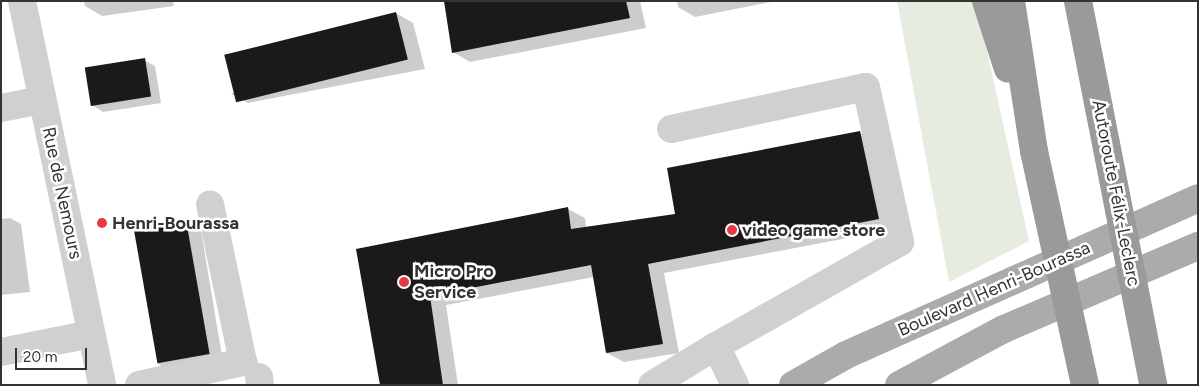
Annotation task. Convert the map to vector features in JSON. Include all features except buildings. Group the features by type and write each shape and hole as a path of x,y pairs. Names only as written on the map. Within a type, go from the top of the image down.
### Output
{"highway":[{"path":"986,1 1034,151"},
{"path":"1011,1 1034,151 1085,385"},
{"name":"Autoroute Félix-Leclerc","path":"1078,1 1153,385"},
{"path":"1096,1 1100,113"}],"main road":[{"name":"Boulevard Henri-Bourassa","path":"793,385 846,355 1198,198"},
{"path":"899,385 1004,329 1198,246"}],"street":[{"name":"Rue de Nemours","path":"22,1 41,100 102,385"},
{"path":"652,385 716,346 900,242 866,87 671,129"},
{"path":"1,108 41,100"},
{"path":"139,385 243,362 210,204"},
{"path":"1,352 91,334"},
{"path":"716,346 734,385"}],"shaded area":[{"path":"897,1 976,1 1029,241 949,282"}],"place":[{"name":"Henri-Bourassa","path":"102,223"},
{"name":"video game store","path":"732,230"},
{"name":"Micro Pro Service","path":"404,282"}]}
